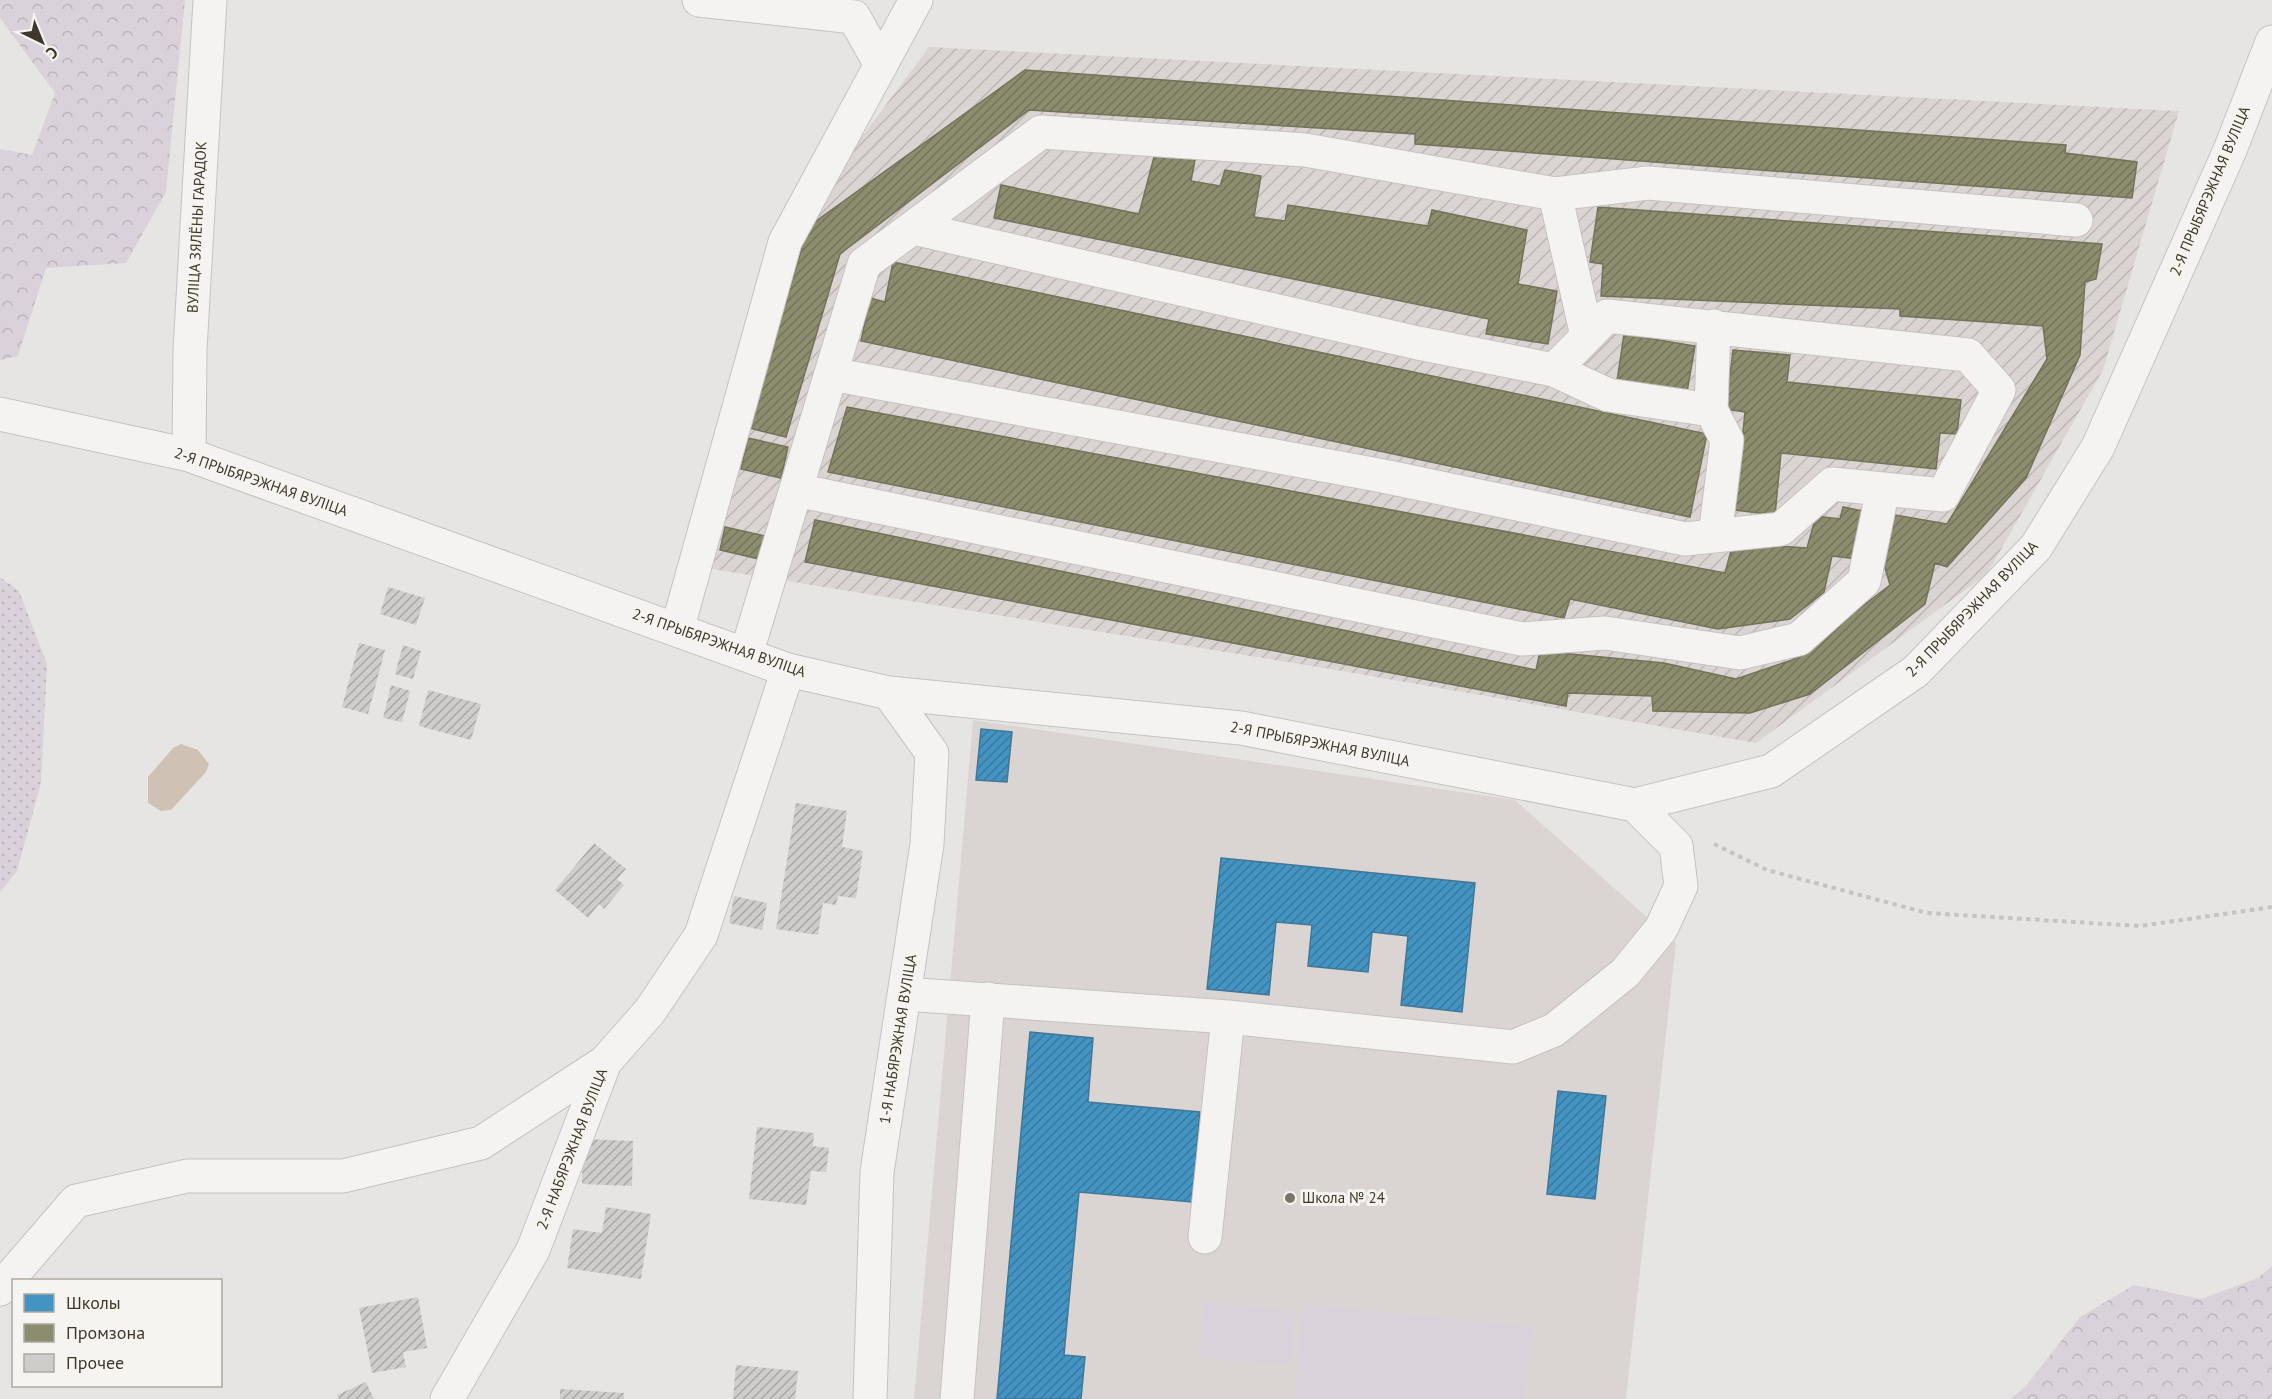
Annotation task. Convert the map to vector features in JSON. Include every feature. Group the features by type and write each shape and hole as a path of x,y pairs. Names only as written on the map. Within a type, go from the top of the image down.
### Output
{"street":[{"name":"ВУЛІЦА ЗЯЛЁНЫ ГАРАДОК","path":"189,455 190,350 210,0"},
{"path":"699,0 855,9 881,65"},
{"path":"677,630 784,242 916,0"},
{"name":"2-Я ПРЫБЯРЭЖНАЯ ВУЛІЦА","path":"0,414 189,455 788,670 890,693 1241,728 1635,805 1772,771 1916,671 2036,547 2098,447 2230,150 2272,42"},
{"path":"746,655 864,264 1041,132 1305,150 1555,194 1648,183 2076,220"},
{"path":"1555,194 1587,336"},
{"path":"913,228 1418,343 1554,370 1608,395 1711,410"},
{"path":"831,374 1383,476 1685,539 1781,529 1832,484 1943,495 1999,390 1968,355 1607,316 1554,370"},
{"path":"1714,326 1711,410 1727,440 1715,536"},
{"path":"796,490 1522,639 1605,633 1740,653 1799,639 1864,581 1883,489"},
{"name":"2-Я НАБЯРЭЖНАЯ ВУЛІЦА","path":"447,1399 533,1250 605,1062 650,1011 701,935 788,670"},
{"name":"1-Я НАБЯРЭЖНАЯ ВУЛІЦА","path":"870,1399 877,1172 927,844 932,753 890,693"},
{"path":"905,994 1227,1017 1513,1047 1554,1030 1625,973 1661,929 1681,885 1676,846 1635,805"},
{"path":"957,1399 988,999"},
{"path":"1205,1237 1227,1017"},
{"path":"0,1289 76,1201 187,1176 343,1176 482,1143 605,1062"}],"path":[{"path":"1706,840 1767,870 1927,913 2140,926 2272,907"}],"shaded area":[{"path":"929,47 2179,111 2103,370 1987,574 1756,743 1330,669 706,568 802,217"},
{"name":"Школа № 24","path":"973,720 1515,800 1676,943 1626,1399 914,1399"},
{"path":"181,744 198,750 209,764 206,772 171,810 161,811 148,803 148,777 173,748"}],"green space":[{"path":"0,0 185,0 166,192 126,263 46,268 18,356 0,360 0,149 32,155 55,93 0,18"},
{"path":"0,577 19,591 47,664 41,783 17,871 0,892"},
{"path":"2272,1266 2272,1399 2010,1399 2025,1387 2080,1317 2134,1285 2201,1299 2258,1278"},
{"path":"1204,1302 1295,1311 1290,1366 1199,1357"},
{"path":"1303,1304 1532,1327 1524,1399 1294,1399"}],"building: Школы":[{"path":"981,729 1012,732 1007,782 976,780"},
{"path":"1221,858 1475,883 1462,1012 1401,1005 1408,936 1372,932 1368,972 1308,966 1312,925 1276,922 1269,995 1207,989"},
{"path":"1030,1032 1093,1038 1088,1102 1200,1112 1192,1202 1079,1192 1064,1355 1085,1357 1081,1399 997,1399"},
{"path":"1558,1091 1606,1096 1595,1199 1547,1194"}],"building: Промзона":[{"path":"1025,70 2066,145 2065,153 2137,162 2132,198 1415,144 1415,134 1029,110 840,254 786,437 749,428 808,227"},
{"path":"1155,153 1195,160 1191,181 1220,186 1225,170 1261,176 1254,217 1285,221 1288,205 1428,226 1432,210 1527,230 1518,284 1557,291 1548,344 1486,334 1489,319 994,218 1001,185 1139,214"},
{"path":"1598,207 2102,244 2096,279 2085,282 2080,355 2026,478 1947,567 1935,563 1925,604 1810,694 1750,713 1653,711 1652,696 1568,693 1566,706 805,562 815,520 1536,670 1540,651 1664,663 1736,679 1792,660 1890,585 1881,554 1890,514 1947,524 2047,359 2043,326 1900,316 1900,309 1601,296 1603,264 1590,262"},
{"path":"893,262 1707,434 1690,517 861,341 870,298 885,302"},
{"path":"1624,334 1695,346 1687,392 1617,381"},
{"path":"1733,350 1790,355 1787,382 1961,400 1957,434 1940,433 1936,469 1781,453 1775,515 1735,510 1745,412 1726,409"},
{"path":"847,407 1725,573 1733,543 1807,548 1816,516 1840,519 1843,507 1868,512 1857,559 1832,556 1824,592 1790,619 1718,629 1570,599 1564,618 828,472"},
{"path":"748,438 788,447 781,478 741,469"},
{"path":"725,527 765,536 759,559 720,550"}],"building: Прочее":[{"path":"388,587 425,598 416,625 380,614"},
{"path":"359,643 385,650 368,714 342,707"},
{"path":"403,645 421,651 413,679 395,674"},
{"path":"391,685 410,691 402,722 383,718"},
{"path":"428,690 481,704 471,740 419,726"},
{"path":"796,803 847,811 842,847 863,851 856,898 838,896 836,905 823,903 818,935 776,929"},
{"path":"594,843 626,869 617,879 624,885 604,909 599,904 588,918 555,890"},
{"path":"734,896 767,903 762,930 729,923"},
{"path":"757,1127 814,1133 813,1146 829,1148 826,1172 811,1171 806,1205 749,1199"},
{"path":"583,1139 633,1141 632,1186 582,1184"},
{"path":"606,1207 651,1214 641,1279 567,1268 573,1229 602,1233"},
{"path":"418,1297 427,1348 403,1352 406,1367 372,1373 359,1308"},
{"path":"736,1365 798,1371 795,1399 733,1399"},
{"path":"366,1382 374,1399 339,1399 337,1395"},
{"path":"560,1389 624,1393 624,1399 560,1399"}],"place":[{"name":"Школа № 24","path":"1290,1198"}]}
